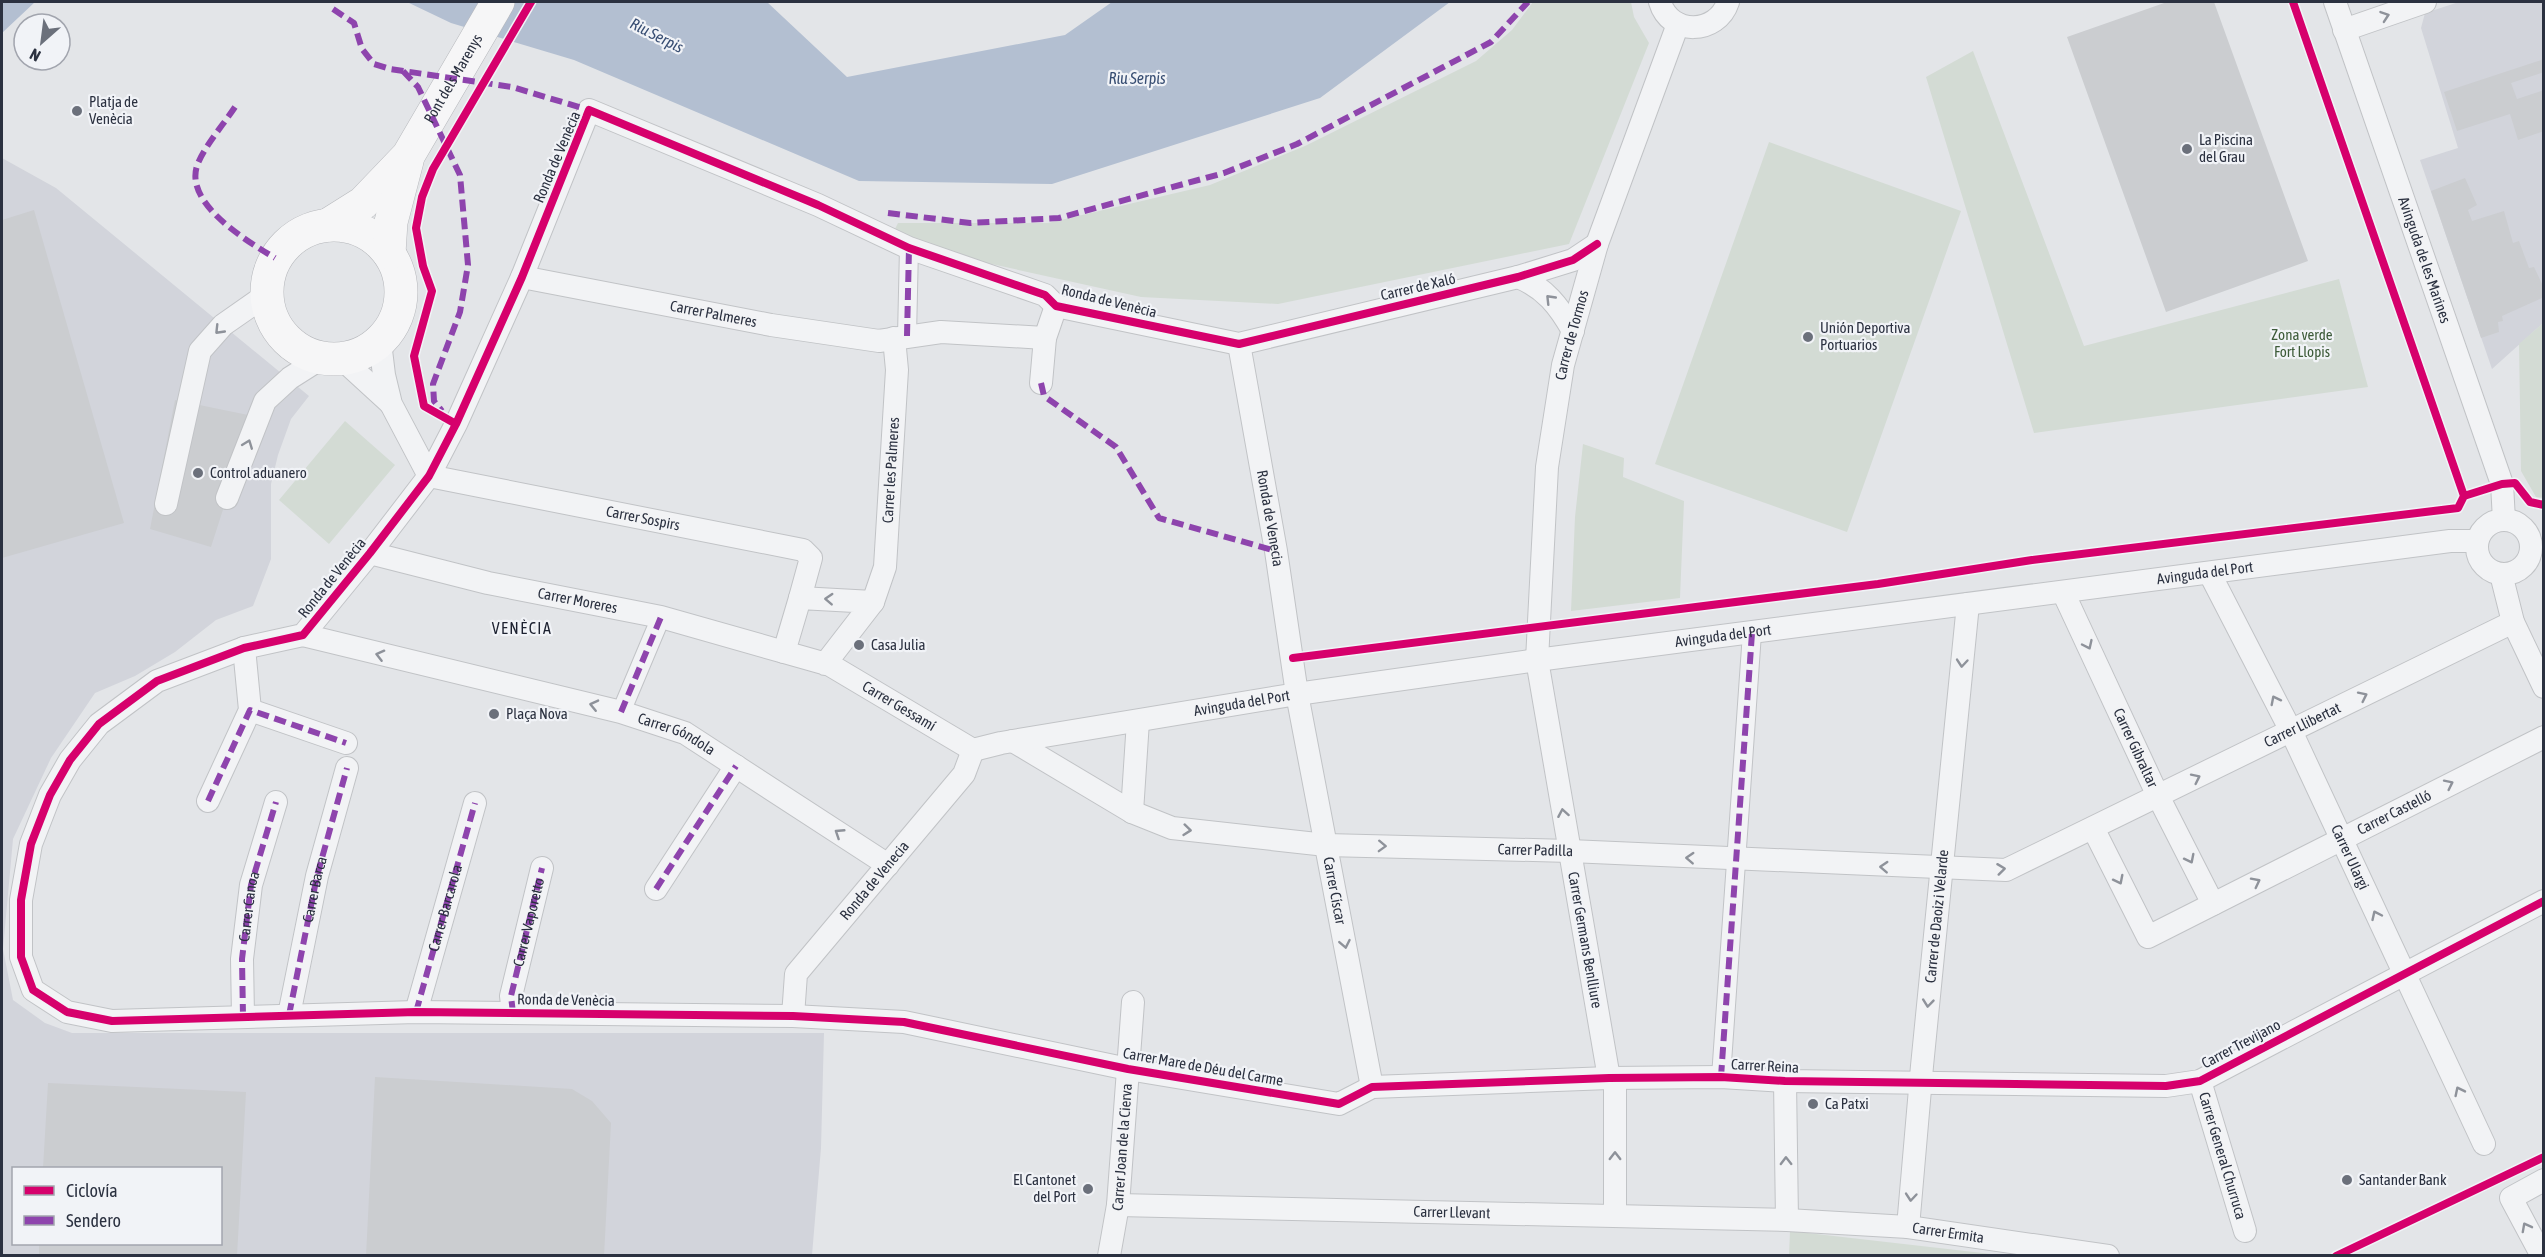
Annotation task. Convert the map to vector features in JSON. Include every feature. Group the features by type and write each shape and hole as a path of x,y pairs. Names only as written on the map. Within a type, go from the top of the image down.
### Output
{"highway":[{"name":"Pont dels Marenys","path":"408,156 498,2"},
{"path":"328,225 351,227 372,237 389,253 398,272 402,292 396,319 381,342 363,354 331,359 299,351 282,336 270,317 266,295 269,270 285,245 297,235 328,225 363,202 408,156"},
{"path":"389,253 393,213 408,156"}],"street":[{"path":"1660,2 1668,17 1678,24 1694,28 1710,24 1723,13 1728,2"},
{"name":"Avinguda de les Marines","path":"2335,2 2502,484 2504,520"},
{"path":"2344,30 2426,2"},
{"name":"Carrer de Tormos","path":"1537,660 1547,467 1563,365 1597,244 1678,24"},
{"name":"Ronda de Venècia","path":"793,1016 416,1012 112,1021 67,1012 33,990 21,957 21,900 31,844 50,795 70,760 99,724 157,681 244,648 303,635 429,476 522,277 589,111 818,206 909,248 1045,295 1056,306 1239,344"},
{"name":"Carrer de Xaló","path":"1239,344 1518,277 1573,260 1597,244"},
{"path":"901,337 909,248"},
{"name":"Carrer Palmeres","path":"522,277 771,325 879,341 941,332 1045,338"},
{"path":"1518,277 1532,283 1549,296 1573,331"},
{"path":"166,504 200,351 223,325 266,295"},
{"path":"1041,383 1045,338 1056,306"},
{"name":"Carrer les Palmeres","path":"825,663 873,602 885,567 901,337"},
{"path":"381,342 384,375 391,404 429,476"},
{"name":"Ronda de Venecia","path":"1239,344 1278,562 1298,694"},
{"path":"227,498 265,401 290,378 331,359 391,404"},
{"name":"Carrer Sospirs","path":"429,476 804,550 811,558 800,598"},
{"path":"2504,520 2520,525 2537,540 2526,564 2519,570 2501,574 2485,567 2479,559 2477,541 2487,526 2504,520"},
{"name":"Avinguda del Port","path":"973,750 1013,741 1298,694 1537,660 2444,542 2477,541"},
{"name":"Carrer Moreres","path":"370,553 488,583 661,617 784,652"},
{"name":"Carrer Ulargi","path":"2210,574 2291,731 2484,1144"},
{"path":"2501,574 2513,622 2544,687"},
{"name":"Carrer Gibraltar","path":"2063,592 2158,796 2213,904"},
{"path":"784,652 800,598 873,602"},
{"name":"Carrer de Daoiz i Velarde","path":"1908,1227 1920,1083 1968,604"},
{"path":"621,712 661,617"},
{"name":"Carrer Llibertat","path":"1943,869 2006,870 2513,622"},
{"path":"1721,1077 1752,633"},
{"name":"Carrer Góndola","path":"303,635 621,712 685,733 888,865"},
{"path":"208,801 250,710 244,648"},
{"name":"Carrer Gessamí","path":"784,652 825,663 973,750"},
{"name":"Carrer Germans Benlliure","path":"1537,660 1609,1077 1615,1085 1615,1215"},
{"name":"Carrer Císcar","path":"1298,694 1372,1087"},
{"path":"250,710 346,743"},
{"path":"1132,812 1138,721"},
{"name":"Carrer Castelló","path":"2093,828 2148,937 2340,838 2544,737"},
{"name":"Carrer Padilla","path":"1013,741 1132,812 1172,828 1326,845 1570,851 1943,869"},
{"name":"Ronda de Venecia","path":"793,1016 796,974 964,774 973,750"},
{"path":"656,889 735,766"},
{"name":"Carrer Barca","path":"289,1015 317,876 347,768"},
{"name":"Carrer Canoa","path":"243,1016 242,959 250,885 276,802"},
{"name":"Carrer Barcarola","path":"416,1012 475,803"},
{"name":"Carrer Vaporetto","path":"513,1013 511,996 542,868"},
{"name":"Carrer Trevijano","path":"1920,1083 2166,1086 2200,1081 2544,902"},
{"name":"Carrer Joan de la Cierva","path":"1109,1256 1118,1205 1133,1002"},
{"name":"Carrer Mare de Déu del Carme","path":"793,1016 904,1022 1128,1069 1339,1104 1372,1087 1609,1077"},
{"name":"Carrer Reina","path":"1609,1077 1721,1077 1785,1081 1920,1083"},
{"path":"1785,1081 1787,1220"},
{"name":"Carrer General Churruca","path":"2200,1081 2245,1231"},
{"path":"2542,1256 2511,1198 2544,1180"},
{"name":"Carrer Llevant","path":"1118,1205 1787,1220"},
{"name":"Carrer Ermita","path":"1787,1220 1908,1227 2108,1256"}],"shaded area":[{"path":"2459,2 2543,2 2543,323 2492,369 2420,160 2458,148 2421,28 2425,13"},
{"path":"2,158 56,188 309,396 291,419 278,455 271,484 271,559 253,606 216,620 175,652 135,676 95,693 51,758 13,839 3,949 13,1000 45,1023 72,1033 824,1033 821,1148 812,1255 2,1255"}],"green space":[{"path":"1533,2 1631,2 1634,17 1649,43 1569,244 1278,304 1141,297 978,261 894,231 898,223 1048,223 1210,185 1305,146 1476,61 1512,30"},
{"name":"Zona verde Fort Llopis","path":"1973,51 2084,346 2339,279 2368,387 2034,433 1926,77"},
{"name":"Unión Deportiva Portuarios","path":"1769,142 1961,211 1847,532 1655,464"},
{"path":"2543,323 2543,498 2536,497 2521,471 2519,344"},
{"path":"345,421 395,465 329,544 279,500"},
{"path":"1583,444 1624,458 1623,477 1684,501 1680,598 1571,611 1575,517"},
{"path":"1790,1231 2000,1255 1789,1256"}],"water":[{"path":"2,2 35,2 24,12 12,12 12,24 2,33"},
{"name":"Riu Serpis","path":"407,2 767,2 847,77 1065,35 1112,2 1450,2 1320,98 1052,184 859,181 574,60 451,23"}],"building":[{"name":"La Piscina del Grau","path":"2167,2 2214,2 2308,261 2166,312 2067,37"},
{"path":"2544,59 2544,72 2511,83 2517,99 2544,90 2544,131 2518,140 2510,114 2457,131 2444,92"},
{"path":"2465,178 2477,205 2468,210 2472,221 2504,211 2513,243 2519,241 2529,268 2534,267 2544,288 2544,297 2502,316 2503,321 2498,322 2499,332 2481,338 2431,191"},
{"path":"34,210 124,523 2,558 2,220"},
{"name":"Control aduanero","path":"175,400 253,416 211,547 150,529"},
{"path":"375,1077 572,1089 592,1101 611,1123 604,1256 366,1256"},
{"path":"48,1083 246,1092 237,1256 39,1256 39,1245 222,1245 222,1167 43,1167"}],"marked path":[{"path":"888,213 970,223 1059,218 1224,173 1297,144 1491,42 1528,2"},
{"path":"333,9 354,23 362,49 374,64 390,69 512,87 589,110"},
{"path":"403,71 418,87 460,175 468,265 460,312 433,384 434,401 442,411"},
{"path":"235,107 199,161 195,176 198,191 219,218 275,258"},
{"path":"907,336 909,248"},
{"path":"1041,383 1044,396 1116,447 1159,518 1276,551"},
{"path":"621,712 661,617"},
{"path":"1721,1077 1752,633"},
{"path":"208,801 250,710 346,743"},
{"path":"656,889 736,766"},
{"path":"289,1015 317,876 347,768"},
{"path":"243,1016 242,959 251,885 276,802"},
{"path":"416,1012 475,803"},
{"path":"513,1013 511,996 542,868"}],"cycle path":[{"path":"456,424 424,406 414,356 432,291 423,266 416,228 422,197 433,169 531,2"},
{"path":"1293,658 1878,584 2032,560 2458,508 2464,496 2293,2"},
{"path":"1597,244 1573,260 1518,277 1239,344 1056,306 1045,295 909,248 818,205 589,110 522,277 456,424 429,476 370,553 303,635 244,648 157,681 99,724 70,760 50,795 31,844 21,900 21,957 33,990 67,1012 112,1021 416,1012 793,1016 904,1022 1128,1069 1339,1104 1372,1087 1609,1078 1721,1077 1785,1081 2166,1086 2200,1081 2544,901"},
{"path":"2464,496 2502,484 2515,483 2530,502 2544,505"},
{"path":"2336,1256 2544,1157"}],"place":[{"name":"Platja de Venècia","path":"77,111"},
{"name":"La Piscina del Grau","path":"2187,149"},
{"name":"Unión Deportiva Portuarios","path":"1808,337"},
{"name":"Control aduanero","path":"198,473"},
{"name":"Casa Julia","path":"859,645"},
{"name":"Plaça Nova","path":"494,714"},
{"name":"Ca Patxi","path":"1813,1104"},
{"name":"Santander Bank","path":"2347,1180"},
{"name":"El Cantonet del Port","path":"1088,1189"}],"district":[{"name":"VENÈCIA","path":"522,628"}]}
